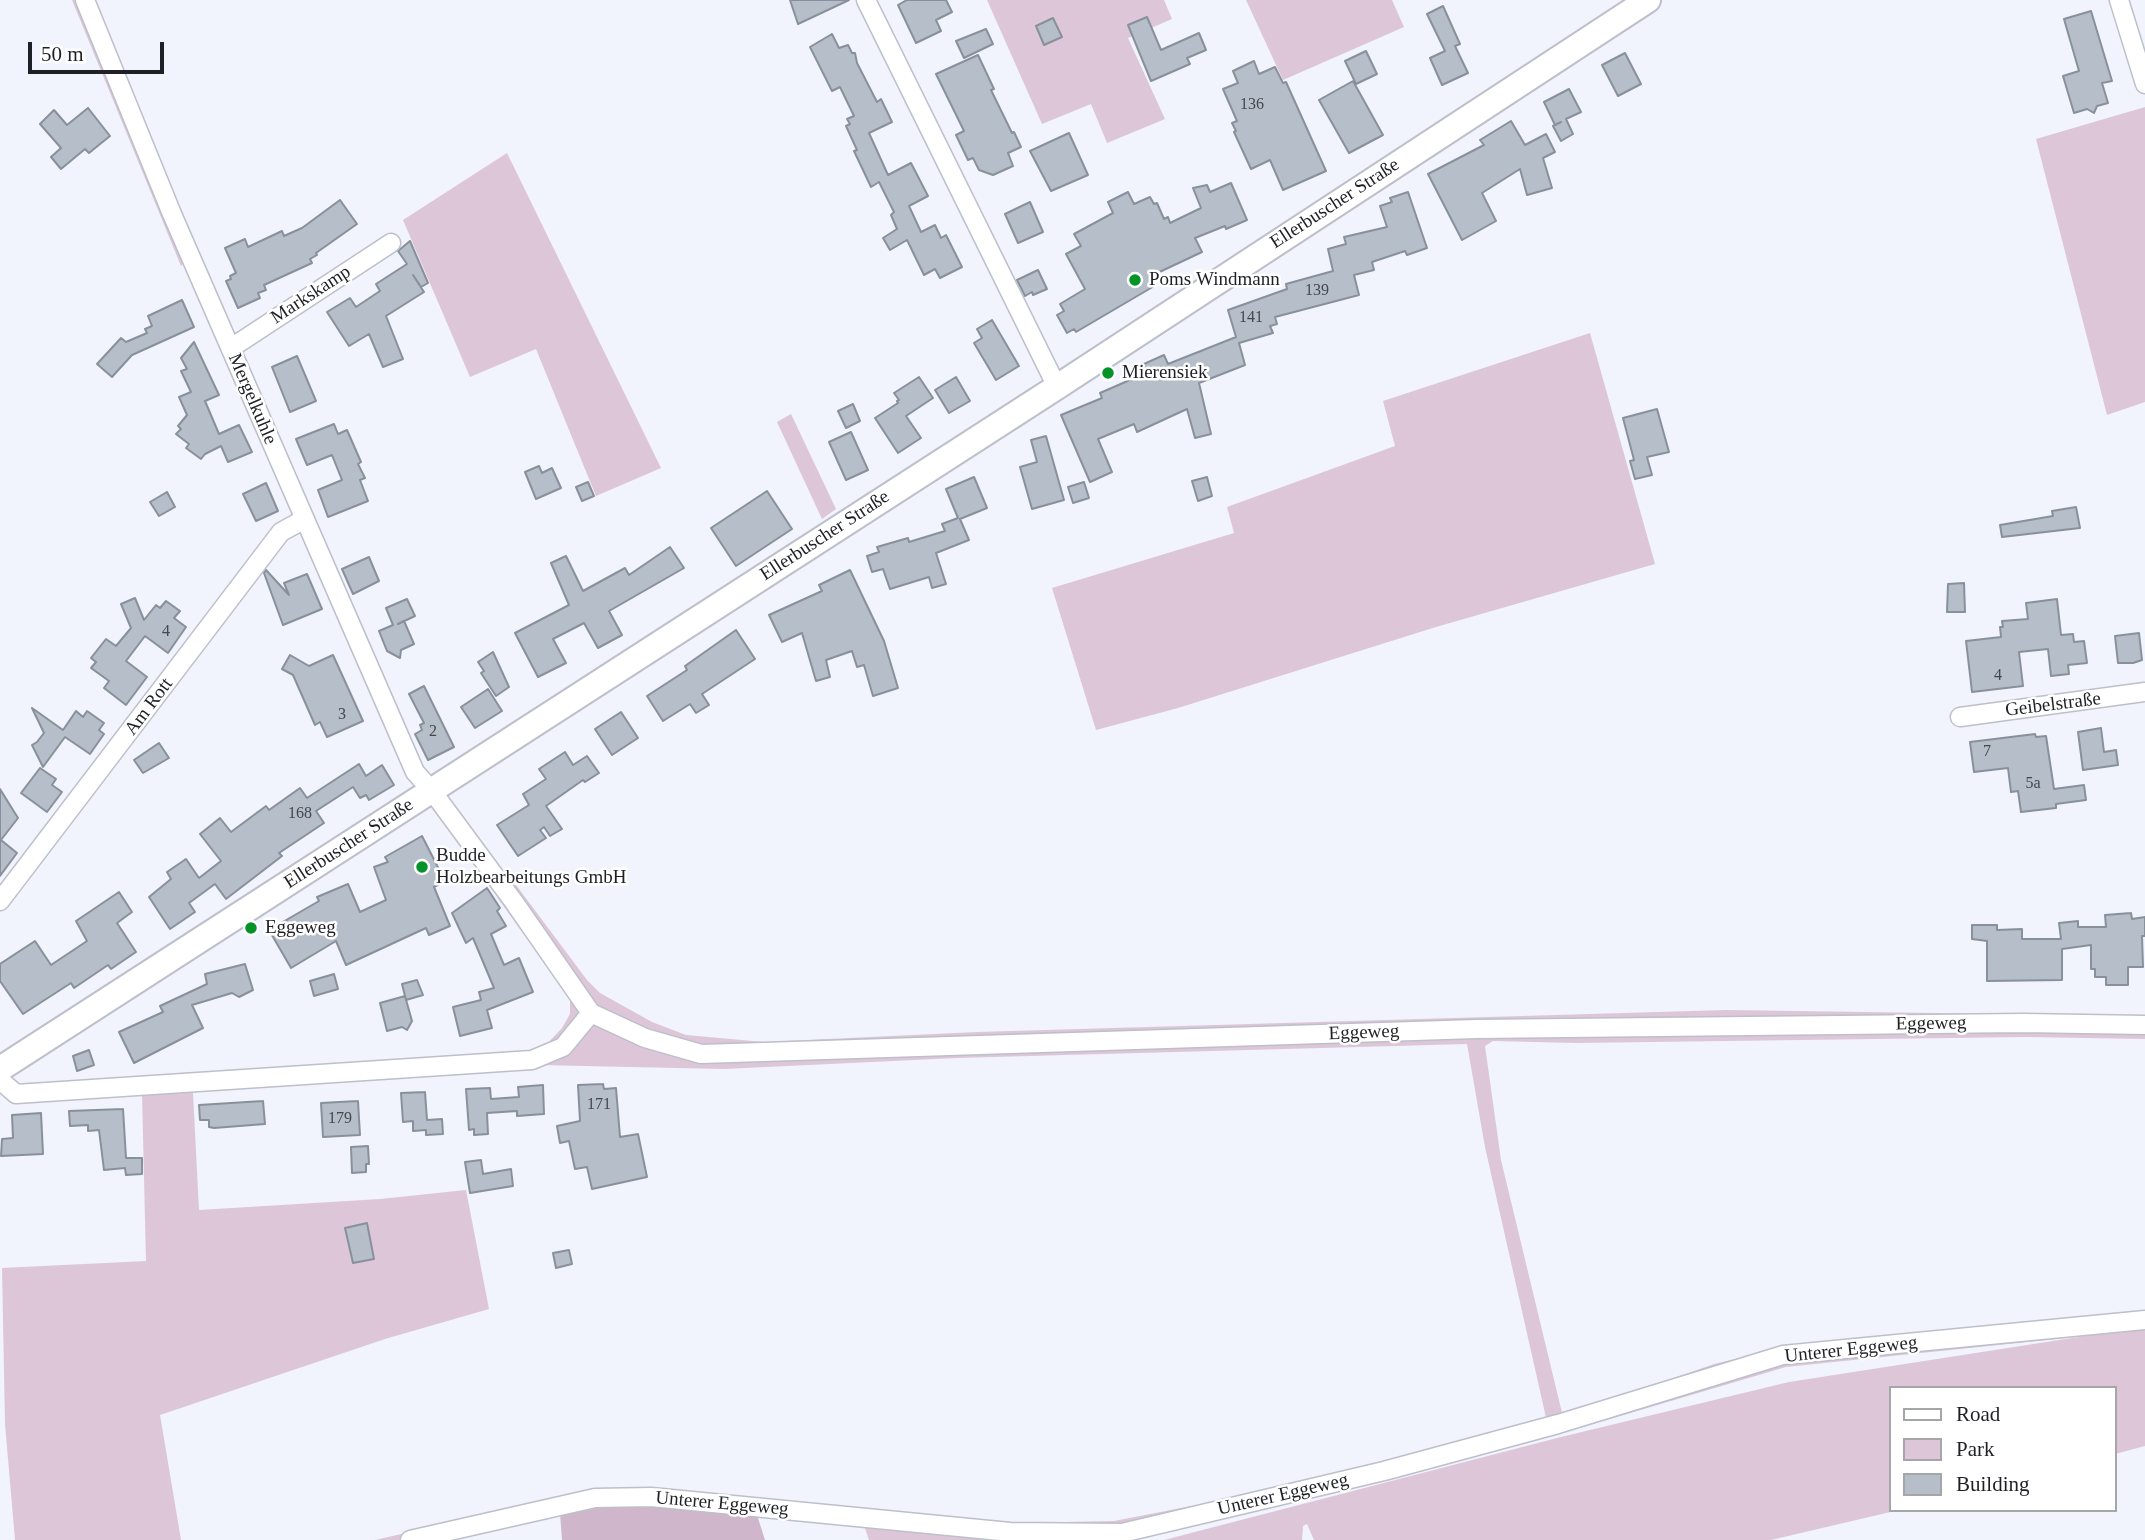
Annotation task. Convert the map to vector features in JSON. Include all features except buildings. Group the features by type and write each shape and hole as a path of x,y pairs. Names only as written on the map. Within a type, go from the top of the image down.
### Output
{"main road":[{"name":"Ellerbuscher Straße","path":"0,1069 1057,387 1648,0"}],"street":[{"name":"Mergelkuhle","path":"85,0 172,214 303,520 415,772 432,791"},
{"path":"866,0 1057,387"},
{"path":"2119,0 2145,84"},
{"name":"Markskamp","path":"230,348 391,243"},
{"name":"Am Rott","path":"0,901 281,532 303,520"},
{"name":"Geibelstraße","path":"1960,717 2145,692"},
{"path":"0,1080 16,1094 532,1060 563,1047 591,1013 432,791"},
{"name":"Eggeweg","path":"591,1013 645,1038 701,1054 1476,1029 2023,1023 2145,1025"},
{"name":"Unterer Eggeweg","path":"410,1540 596,1498 651,1497 1010,1532 1123,1536 1384,1471 1558,1424 1783,1355 2145,1320"}],"green space":[{"path":"72,0 96,0 196,250 181,266"},
{"path":"987,0 1164,0 1172,19 1128,38 1165,119 1107,143 1091,104 1042,124"},
{"path":"1246,0 1392,0 1404,27 1283,80"},
{"path":"2145,107 2145,402 2107,415 2036,139"},
{"path":"507,153 661,468 596,496 536,349 470,377 403,220"},
{"path":"1590,333 1655,564 1436,627 1178,708 1096,730 1052,588 1234,533 1227,507 1395,446 1383,401"},
{"path":"791,414 836,509 822,519 777,422"},
{"path":"516,885 587,980 600,993 652,1022 686,1035 764,1042 977,1032 1726,1010 2145,1016 2145,1039 2025,1037 1576,1043 1493,1041 1485,1046 1501,1160 1563,1417 1714,1364 1790,1346 2145,1311 2145,1446 2117,1453 2117,1386 1890,1386 1890,1512 1771,1540 1314,1540 1307,1524 1303,1526 1302,1540 1164,1540 1561,1437 1789,1382 2085,1336 1786,1367 1559,1434 1386,1479 1121,1540 869,1540 864,1525 598,1505 442,1540 375,1540 563,1497 704,1497 1016,1523 1114,1521 1259,1493 1547,1422 1485,1147 1467,1044 957,1058 724,1069 538,1065 545,1046 562,1028 570,1014 570,998 497,897"},
{"path":"193,1093 199,1210 380,1199 466,1190 489,1309 385,1339 160,1415 181,1540 15,1540 5,1424 2,1268 146,1261 142,1094"}],"shaded area":[{"path":"598,1505 652,1505 757,1515 765,1540 562,1540 560,1513"}],"place":[{"name":"Poms Windmann","path":"1135,280"},
{"name":"Mierensiek","path":"1108,373"},
{"name":"Budde Holzbearbeitungs GmbH","path":"422,867"},
{"name":"Eggeweg","path":"251,928"}]}
